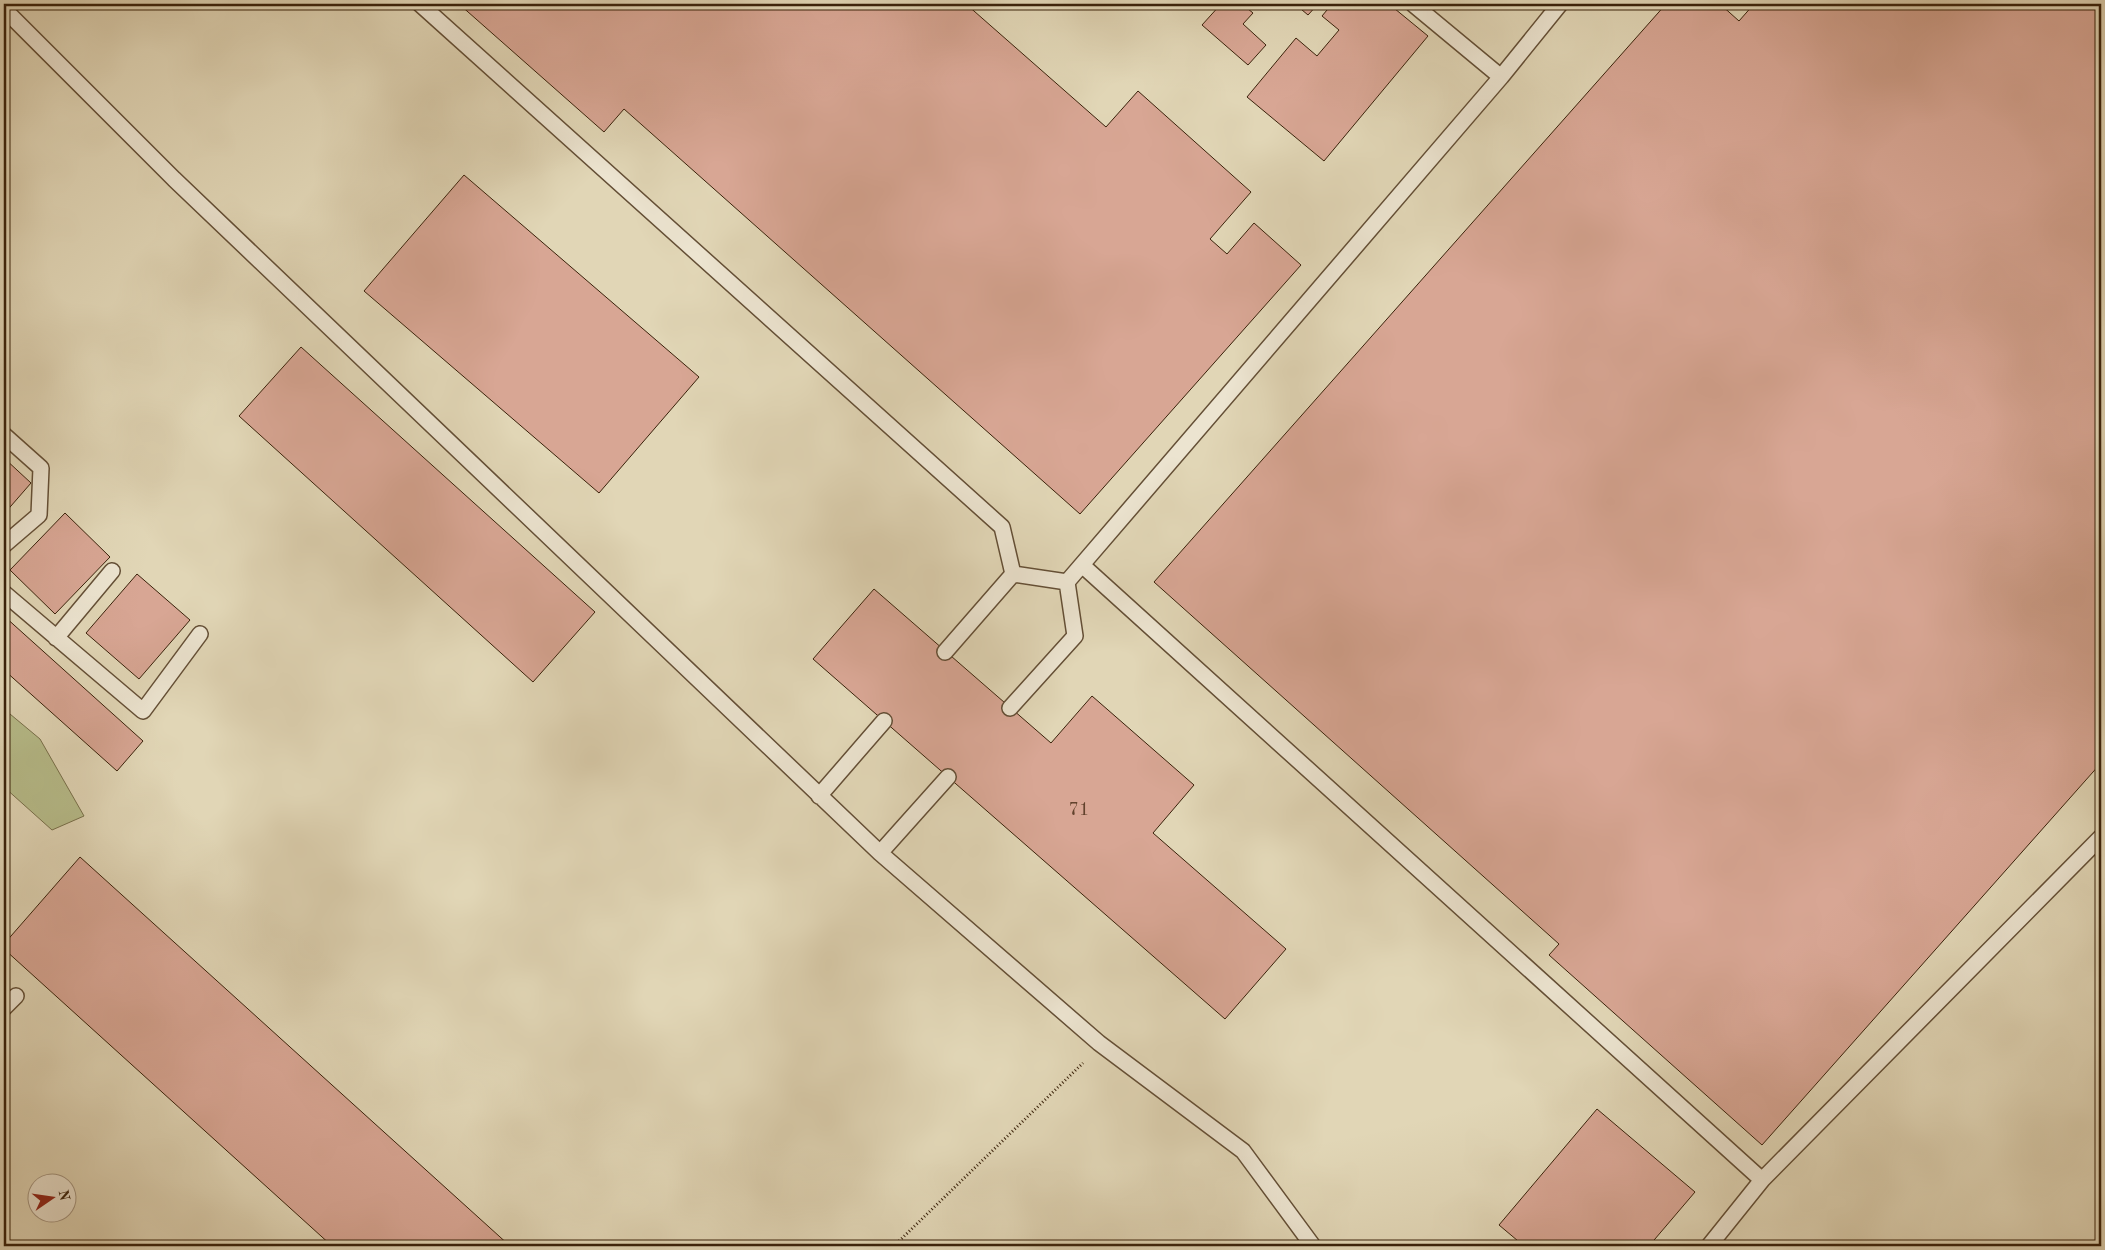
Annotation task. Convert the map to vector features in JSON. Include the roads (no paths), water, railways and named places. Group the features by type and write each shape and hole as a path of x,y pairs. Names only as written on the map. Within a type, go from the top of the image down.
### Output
{"lane":[{"path":"420,4 1002,527 1013,574"},
{"path":"1413,4 1501,77"},
{"path":"1010,708 1075,636 1067,582 1501,77 1560,4"},
{"path":"4,9 174,179 880,853 1099,1043 1243,1151 1313,1246"},
{"path":"4,435 41,468 38,514 4,545"},
{"path":"1082,565 1762,1180"},
{"path":"56,638 112,570"},
{"path":"1013,574 1067,582"},
{"path":"945,652 1013,574"},
{"path":"4,593 143,712 200,634"},
{"path":"819,796 884,721"},
{"path":"880,853 948,777"},
{"path":"1709,1246 1762,1180 2101,837"},
{"path":"4,1008 16,996"}]}
